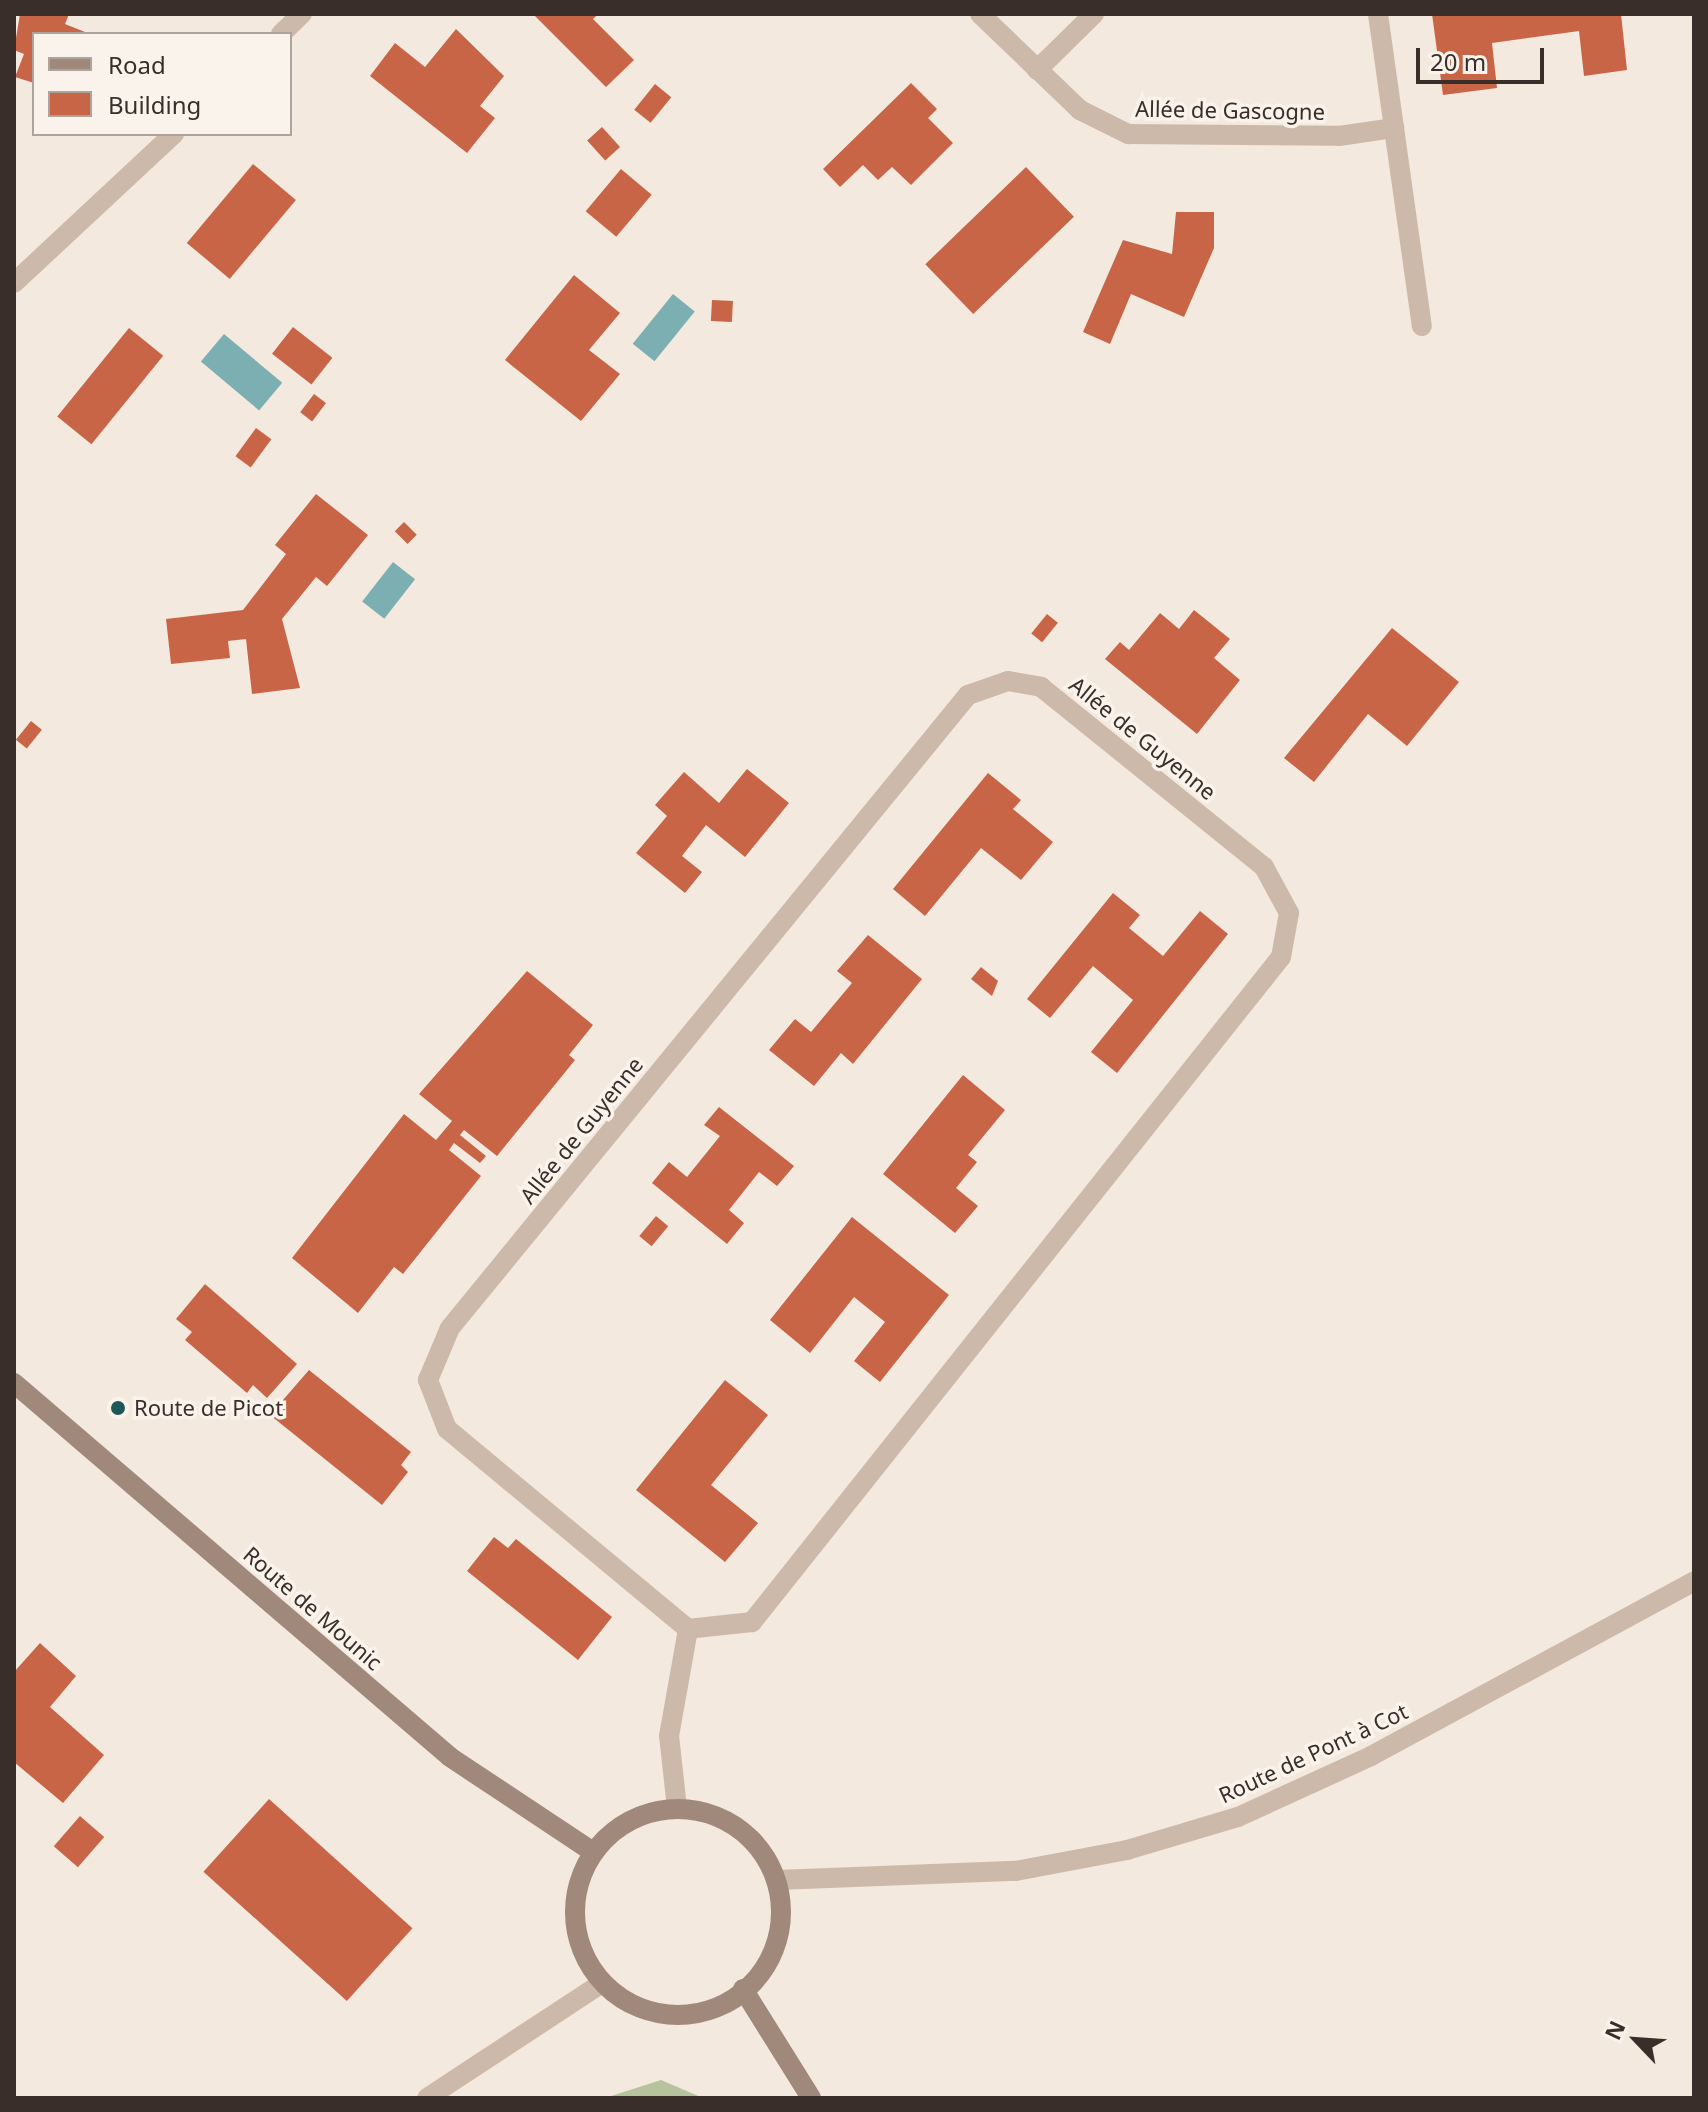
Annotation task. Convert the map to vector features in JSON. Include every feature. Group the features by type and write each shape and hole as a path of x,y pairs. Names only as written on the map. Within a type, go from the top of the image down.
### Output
{"main road":[{"name":"Route de Mounic","path":"14,1383 450,1757 593,1852"},
{"path":"677,1808 739,1828 777,1880 776,1944 743,1989 712,2010 682,2016 653,2013 602,1983 583,1954 574,1919 578,1884 593,1852 617,1829 677,1808"},
{"path":"743,1989 811,2098"}],"street":[{"path":"283,32 302,14"},
{"name":"Allée de Gascogne","path":"980,14 1080,110 1128,134 1339,136 1394,128"},
{"path":"1037,70 1094,14"},
{"path":"1378,14 1422,326"},
{"path":"14,283 172,136"},
{"name":"Allée de Guyenne","path":"1008,681 1041,687 1264,867 1289,913 1281,957 752,1622 688,1629 447,1429 428,1380 450,1328 968,695 1008,681"},
{"name":"Route de Pont à Cot","path":"777,1880 1016,1871 1127,1850 1238,1817 1371,1756 1694,1581"},
{"path":"677,1808 669,1736 688,1629"},
{"path":"427,2098 602,1983"}],"green space":[{"path":"661,2080 703,2098 605,2098"}],"water":[{"path":"673,294 695,312 654,361 633,344"},
{"path":"224,334 282,383 259,410 201,362"},
{"path":"393,562 415,579 384,619 362,601"}],"building":[{"path":"20,14 69,14 65,24 85,32 32,32 32,82 15,77 24,54 14,50"},
{"path":"533,14 598,14 593,19 634,60 606,87"},
{"path":"1432,14 1621,14 1627,70 1584,76 1579,31 1492,43 1497,88 1443,95"},
{"path":"456,29 504,76 480,106 495,118 467,153 370,76 395,43 425,67"},
{"path":"911,83 937,109 928,118 953,143 911,185 892,167 878,180 863,165 840,187 823,169"},
{"path":"655,84 671,97 651,123 634,110"},
{"path":"602,127 620,147 605,160 587,140"},
{"path":"253,164 296,200 230,279 187,243"},
{"path":"1026,167 1074,217 973,314 925,264"},
{"path":"621,169 652,195 616,237 586,211"},
{"path":"1176,212 1214,212 1214,248 1184,317 1131,294 1110,344 1083,332 1123,240 1172,254"},
{"path":"574,275 620,313 589,350 620,374 581,421 505,360"},
{"path":"712,300 733,301 732,322 711,321"},
{"path":"293,327 332,358 311,385 272,354"},
{"path":"129,328 163,356 91,444 57,417"},
{"path":"314,394 326,403 312,421 300,412"},
{"path":"256,428 271,439 251,467 235,456"},
{"path":"316,494 368,535 327,586 316,577 282,619 300,688 252,694 246,639 228,641 230,658 171,664 166,619 243,610 286,554 275,545"},
{"path":"404,522 417,535 408,544 395,531"},
{"path":"1194,610 1230,639 1214,658 1240,680 1197,734 1105,659 1120,642 1129,650 1160,613 1179,629"},
{"path":"1047,614 1058,623 1042,642 1031,633"},
{"path":"1392,628 1459,682 1407,746 1368,714 1314,782 1284,758"},
{"path":"31,721 42,730 27,748 16,740"},
{"path":"747,769 789,803 745,857 706,825 682,856 702,872 685,893 636,853 667,816 655,805 684,772 719,803"},
{"path":"988,773 1021,800 1013,809 1053,842 1021,880 981,848 925,916 893,889"},
{"path":"1113,893 1140,915 1129,928 1163,956 1200,911 1228,934 1117,1073 1091,1052 1133,1000 1093,966 1050,1018 1027,999"},
{"path":"868,935 922,979 853,1064 841,1053 814,1086 769,1050 795,1019 811,1032 852,983 837,971"},
{"path":"981,967 998,981 992,996 971,979"},
{"path":"527,971 593,1025 569,1055 575,1060 497,1156 464,1130 460,1135 486,1156 480,1163 454,1143 449,1150 481,1176 403,1274 394,1267 358,1313 292,1258 404,1114 436,1140 452,1121 419,1094"},
{"path":"963,1075 1005,1110 968,1155 977,1162 956,1188 978,1206 955,1233 883,1174"},
{"path":"719,1107 794,1166 777,1186 759,1172 729,1210 744,1223 727,1244 652,1183 669,1162 687,1177 720,1136 704,1125"},
{"path":"656,1216 668,1226 652,1246 639,1236"},
{"path":"852,1217 949,1295 880,1382 854,1361 885,1322 854,1297 810,1353 770,1320"},
{"path":"205,1284 297,1364 267,1398 253,1385 247,1393 185,1340 192,1332 176,1319"},
{"path":"309,1370 411,1452 401,1465 408,1472 382,1505 270,1415"},
{"path":"725,1380 768,1415 711,1485 758,1523 725,1562 636,1490"},
{"path":"494,1537 508,1548 516,1539 612,1617 578,1660 467,1571"},
{"path":"40,1643 76,1676 50,1707 104,1755 63,1803 14,1762 14,1672"},
{"path":"269,1799 412,1928 347,2001 203,1872"},
{"path":"80,1816 104,1837 78,1867 54,1846"}],"place":[{"name":"Route de Picot","path":"118,1408"}]}
